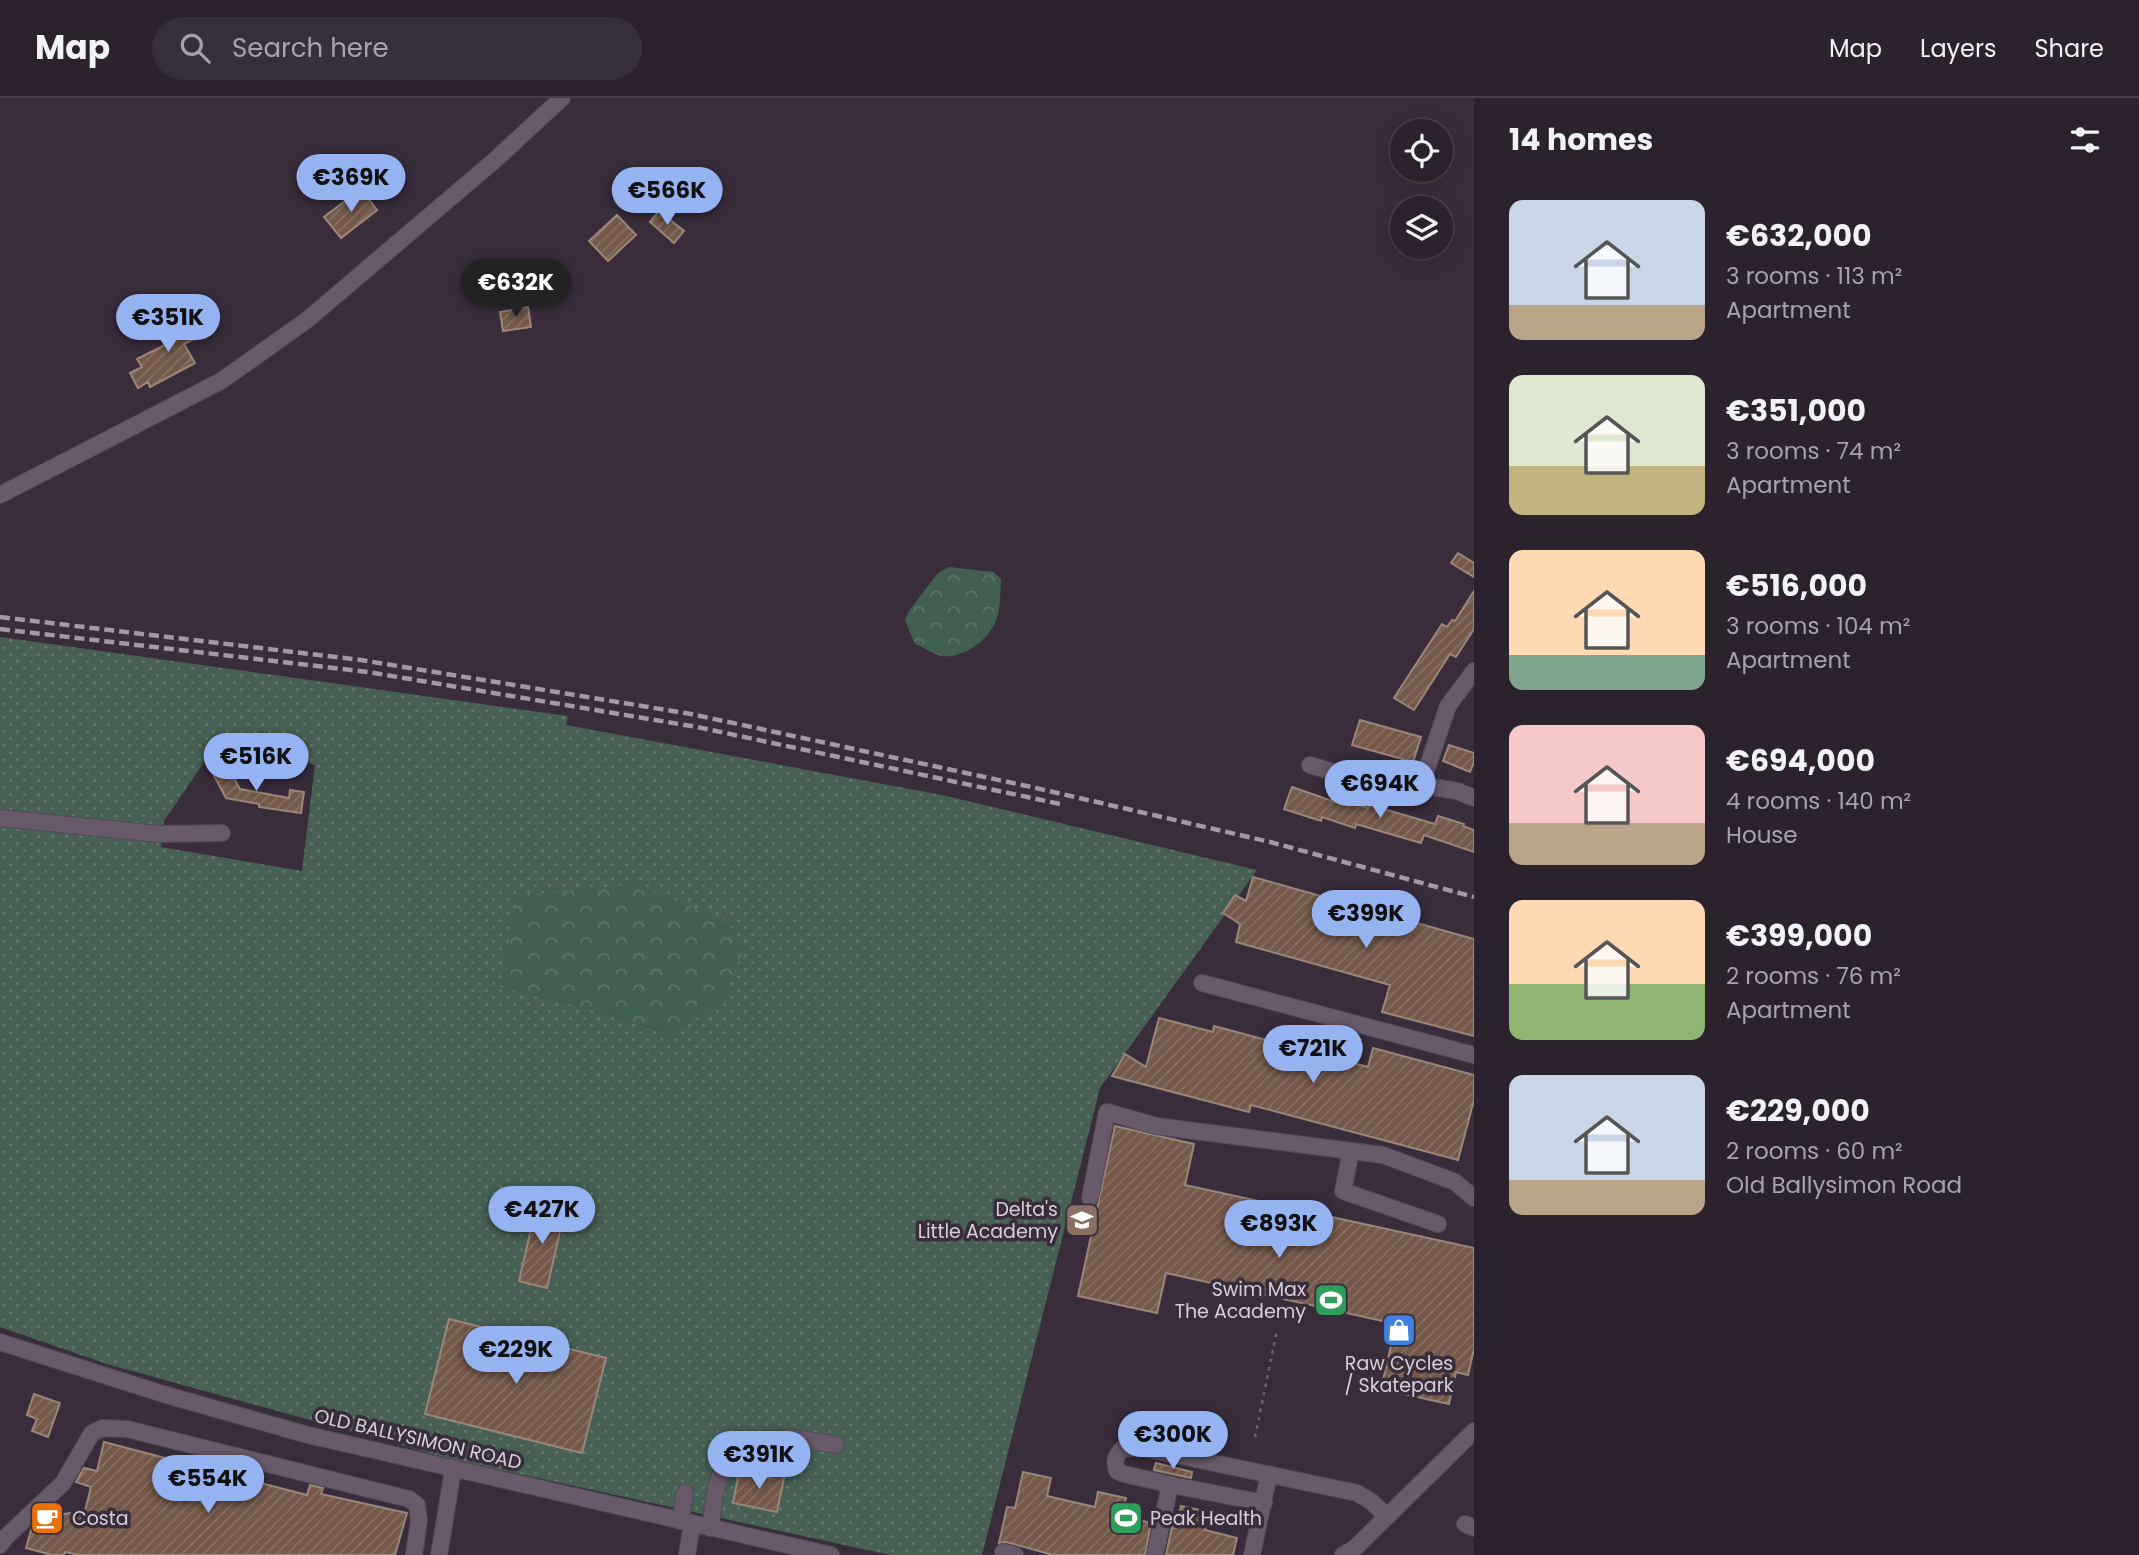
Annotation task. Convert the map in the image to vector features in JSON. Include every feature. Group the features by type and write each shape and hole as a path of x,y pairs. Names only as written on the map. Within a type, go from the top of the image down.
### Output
{"street":[{"path":"0,495 221,381 307,320 495,160 562,98"},
{"path":"1427,786 1423,780 1424,770 1448,706 1474,671"},
{"path":"1310,765 1389,787 1409,790 1427,786 1457,791 1474,798"},
{"path":"0,818 158,834 222,833"},
{"path":"1202,983 1474,1055"},
{"path":"1090,1198 1107,1112 1156,1126 1383,1155 1455,1182 1474,1198"},
{"path":"1351,1151 1343,1191 1438,1224"},
{"name":"OLD BALLYSIMON ROAD","path":"0,1342 163,1394 282,1428 453,1470 831,1555"},
{"path":"0,1545 63,1483 84,1443 92,1433 103,1428 127,1429 409,1499 417,1505 419,1520 414,1555"},
{"path":"1343,1555 1355,1548 1474,1431"},
{"path":"710,1528 720,1476 724,1468 743,1453 765,1441 789,1437 836,1445"},
{"path":"1264,1503 1170,1485 1117,1471 1116,1455 1121,1450 1138,1447 1357,1493 1372,1502 1387,1517"},
{"path":"439,1555 453,1470"},
{"path":"1252,1555 1269,1474"},
{"path":"1155,1555 1170,1485"},
{"path":"684,1493 687,1555"}],"path":[{"path":"1255,1437 1278,1330"}],"green space":[{"path":"949,567 993,572 1001,579 1000,601 995,623 986,637 965,652 941,656 915,644 905,620 938,573"},
{"path":"0,637 568,716 566,725 942,795 1257,870 1100,1088 982,1555 890,1555 451,1459 107,1364 0,1327","holes":["223,734 315,765 302,871 161,847 164,821","519,896 670,1034 594,1010 501,987"]},
{"path":"635,884 728,922 743,950 721,1002 670,1034 594,1010 500,987 518,896"}],"building":[{"path":"361,189 377,210 341,238 324,217"},
{"path":"659,211 684,231 674,243 650,222"},
{"path":"617,215 636,235 608,261 589,241"},
{"path":"528,307 531,327 503,331 500,312"},
{"path":"187,313 200,336 184,344 195,363 150,387 148,382 138,388 130,373 142,367 137,359 169,343 161,328"},
{"path":"1458,553 1474,563 1474,577 1451,563"},
{"path":"1474,591 1474,629 1456,657 1450,654 1414,710 1394,698 1442,624 1447,627 1452,620 1455,621"},
{"path":"1360,720 1421,737 1413,762 1352,745"},
{"path":"1449,745 1474,753 1470,772 1443,761"},
{"path":"225,762 240,789 289,798 290,790 304,792 301,813 259,807 259,804 226,798 211,770"},
{"path":"1292,787 1335,802 1337,798 1368,808 1370,805 1435,824 1438,816 1464,824 1463,826 1474,830 1474,852 1424,835 1421,843 1356,824 1355,828 1322,817 1321,821 1284,809"},
{"path":"1253,877 1474,939 1474,1036 1382,1012 1390,985 1236,942 1240,924 1223,913 1235,895 1246,901"},
{"path":"1159,1018 1213,1032 1214,1026 1368,1067 1373,1048 1474,1075 1474,1100 1458,1160 1251,1105 1249,1112 1112,1076 1125,1054 1146,1067"},
{"path":"1115,1126 1194,1144 1185,1185 1474,1248 1474,1349 1468,1375 1456,1372 1449,1404 1381,1389 1396,1324 1166,1273 1157,1313 1078,1296"},
{"path":"537,1203 565,1210 547,1288 519,1281"},
{"path":"449,1319 606,1358 582,1453 425,1414"},
{"path":"34,1394 60,1403 48,1437 32,1431 37,1419 27,1415"},
{"path":"104,1442 307,1495 310,1485 323,1488 321,1494 407,1513 395,1555 79,1555 65,1552 64,1555 52,1555 26,1548 32,1527 36,1523 39,1524 43,1517 85,1511 91,1487 76,1482 84,1468 97,1471"},
{"path":"1156,1463 1192,1472 1191,1478 1154,1470"},
{"path":"772,1471 785,1473 777,1512 733,1503 739,1472 770,1478"},
{"path":"1023,1472 1051,1478 1047,1496 1095,1507 1098,1492 1126,1498 1122,1516 1151,1523 1145,1555 1053,1555 1006,1542 999,1543 1007,1507 1015,1508"},
{"path":"1181,1506 1209,1512 1205,1530 1237,1538 1233,1555 1166,1555 1172,1527 1176,1528"}],"railway":[{"path":"0,617 361,660 691,714 1036,788 1270,842 1474,897"},
{"path":"0,629 368,672 697,727 1060,804"}],"place":[{"name":"Delta's Little Academy","path":"1082,1220"},
{"name":"Swim Max The Academy","path":"1331,1300"},
{"name":"Raw Cycles / Skatepark","path":"1399,1330"},
{"name":"Costa","path":"47,1518"},
{"name":"Peak Health","path":"1126,1518"}]}
